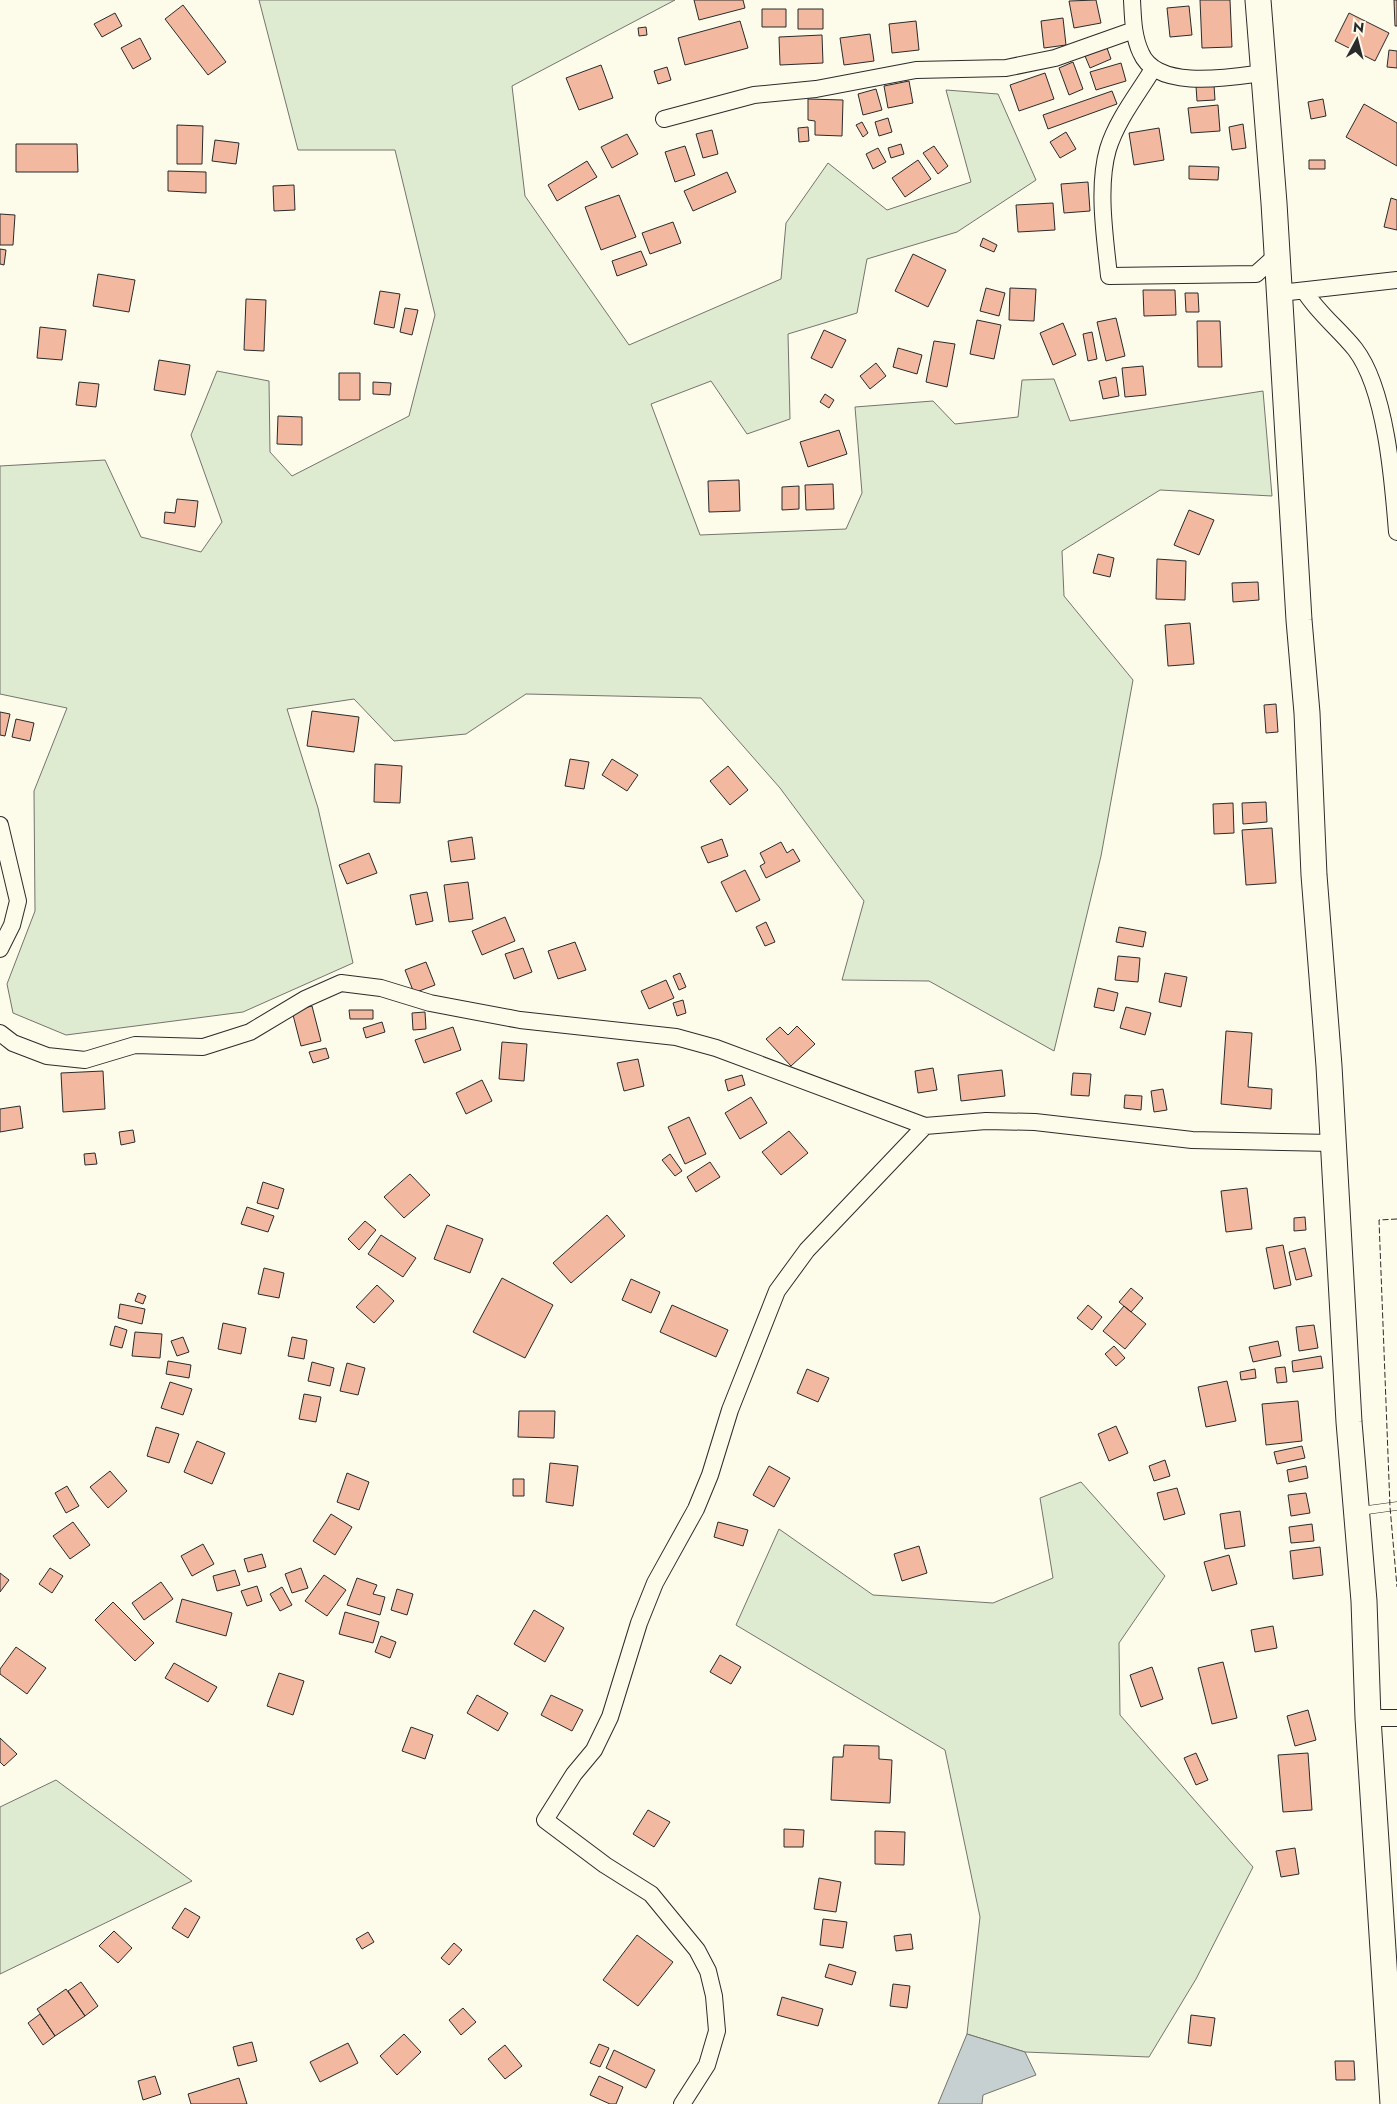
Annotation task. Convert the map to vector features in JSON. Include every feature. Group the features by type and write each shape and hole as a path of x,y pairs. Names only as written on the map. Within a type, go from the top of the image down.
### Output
{"main road":[{"path":"1258,0 1278,255 1299,620 1308,712 1317,915 1329,1066 1349,1422 1358,1511 1368,1718 1391,2003 1393,2104"}],"street":[{"path":"1132,0 1134,30 1141,55 1153,69 1172,75 1205,79 1263,73"},
{"path":"664,120 754,95 816,89 916,70 1006,68 1055,58 1134,30"},
{"path":"1153,69 1121,121 1108,149 1103,174 1109,276 1256,274 1278,255"},
{"path":"1280,293 1305,292 1397,280"},
{"path":"1305,292 1316,310 1355,349 1372,378 1392,470 1397,532"},
{"path":"0,825 18,901 12,925 0,949"},
{"path":"0,1033 13,1043 47,1056 86,1060 136,1045 203,1047 250,1032 305,999 342,983 381,988 430,1004 520,1020 676,1037 716,1048 925,1126 986,1120 1034,1122 1192,1140 1332,1143"},
{"path":"682,2104 707,2064 718,2031 716,2005 708,1971 697,1950 651,1894 606,1865 545,1820 574,1774 594,1750 610,1717 639,1623 656,1583 696,1509 710,1475 730,1410 777,1291 806,1250 925,1126"},
{"path":"1368,1718 1397,1718"}],"lane":[{"path":"1358,1511 1397,1506"}],"green space":[{"path":"259,0 675,0 512,86 525,196 629,345 781,279 786,223 828,163 887,210 971,182 946,90 998,94 1036,180 957,232 867,259 857,313 788,334 790,419 747,434 711,381 651,404 700,535 846,529 862,493 855,407 933,401 955,424 1018,417 1022,380 1054,379 1070,421 1263,391 1272,496 1160,490 1062,551 1064,596 1133,680 1101,856 1054,1051 929,981 842,980 864,901 780,788 701,698 526,694 466,734 394,741 354,699 287,709 318,808 353,963 243,1012 66,1035 13,1013 7,984 35,911 34,791 67,708 0,694 0,466 105,460 141,537 201,552 222,522 191,435 217,371 269,381 270,452 292,476 409,416 435,315 395,150 298,150"},
{"path":"1081,1482 1165,1576 1119,1643 1120,1715 1253,1867 1196,1979 1149,2057 1025,2052 967,2034 980,1917 945,1750 736,1625 779,1529 873,1595 993,1603 1053,1578 1040,1498"},
{"path":"56,1780 192,1881 0,1974 0,1807"}],"shaded area":[{"path":"967,2034 1025,2052 1036,2075 983,2095 982,2104 938,2104"}],"building":[{"path":"694,0 743,0 745,8 699,20"},
{"path":"1096,0 1101,23 1074,28 1069,1"},
{"path":"1200,0 1230,0 1232,47 1202,48"},
{"path":"1394,0 1397,0 1397,26 1395,26"},
{"path":"183,5 226,62 208,75 165,19"},
{"path":"1189,6 1192,35 1170,37 1167,8"},
{"path":"762,9 786,9 786,27 762,27"},
{"path":"798,9 823,9 823,29 798,29"},
{"path":"115,13 122,26 102,37 94,24"},
{"path":"1349,13 1389,33 1375,61 1335,41"},
{"path":"1063,18 1066,45 1044,48 1041,21"},
{"path":"740,21 748,48 685,65 678,38"},
{"path":"916,21 919,50 892,53 889,24"},
{"path":"646,27 647,35 639,36 638,28"},
{"path":"870,34 874,61 844,65 840,38"},
{"path":"822,35 823,63 780,65 779,37"},
{"path":"140,38 151,59 133,69 121,48"},
{"path":"1107,48 1111,59 1090,68 1085,56"},
{"path":"1389,50 1397,51 1397,68 1387,67"},
{"path":"1073,62 1083,89 1069,95 1059,68"},
{"path":"1121,63 1126,81 1096,90 1090,72"},
{"path":"601,65 613,98 579,110 566,78"},
{"path":"667,67 671,80 658,84 654,71"},
{"path":"1045,73 1054,99 1019,111 1010,85"},
{"path":"909,81 913,103 888,108 884,86"},
{"path":"1214,85 1215,100 1197,101 1196,86"},
{"path":"876,89 882,110 863,115 858,94"},
{"path":"1112,91 1117,104 1048,129 1043,115"},
{"path":"808,99 843,100 842,136 815,135 815,121 808,120"},
{"path":"1323,99 1326,116 1311,119 1308,102"},
{"path":"1364,104 1397,123 1397,166 1346,137"},
{"path":"1218,105 1220,131 1191,133 1188,108"},
{"path":"888,118 892,132 879,136 875,122"},
{"path":"862,122 868,133 863,137 856,125"},
{"path":"1243,124 1246,148 1232,150 1229,127"},
{"path":"177,125 203,126 202,164 177,164"},
{"path":"808,127 809,141 799,142 798,128"},
{"path":"1159,128 1164,160 1134,165 1129,133"},
{"path":"712,130 718,154 703,158 696,134"},
{"path":"1066,132 1076,149 1060,158 1050,142"},
{"path":"627,134 638,154 612,168 601,147"},
{"path":"215,140 239,143 236,164 212,161"},
{"path":"16,144 77,144 78,172 16,172"},
{"path":"901,144 904,154 891,158 888,148"},
{"path":"685,146 695,175 675,182 665,152"},
{"path":"934,146 948,166 938,174 923,153"},
{"path":"878,148 886,162 873,169 866,154"},
{"path":"918,160 931,179 905,197 892,178"},
{"path":"1309,160 1325,160 1325,169 1309,169"},
{"path":"587,161 597,177 557,201 548,185"},
{"path":"1189,166 1219,167 1218,180 1189,179"},
{"path":"168,171 206,172 206,193 168,191"},
{"path":"727,172 736,192 693,211 684,191"},
{"path":"1088,182 1090,211 1064,213 1061,184"},
{"path":"294,185 295,210 274,211 273,186"},
{"path":"619,195 636,237 601,250 585,207"},
{"path":"1391,198 1397,200 1397,230 1384,227"},
{"path":"1053,203 1055,230 1018,232 1016,205"},
{"path":"0,214 15,215 13,245 0,245"},
{"path":"673,222 681,243 650,254 642,233"},
{"path":"983,238 997,245 994,252 980,246"},
{"path":"0,249 6,250 4,265 0,264"},
{"path":"641,251 647,265 617,276 612,261"},
{"path":"913,254 946,270 928,307 895,291"},
{"path":"98,274 135,280 129,312 93,306"},
{"path":"986,288 1005,293 999,316 980,311"},
{"path":"1010,288 1036,289 1034,321 1009,320"},
{"path":"1143,290 1175,290 1176,315 1144,316"},
{"path":"380,291 400,294 394,328 374,324"},
{"path":"1185,293 1198,293 1199,312 1186,312"},
{"path":"246,299 266,300 264,351 244,350"},
{"path":"405,308 418,310 412,335 400,332"},
{"path":"1116,318 1125,356 1106,361 1097,322"},
{"path":"977,320 1001,325 994,359 970,354"},
{"path":"1197,321 1220,321 1222,367 1198,367"},
{"path":"1063,323 1076,355 1053,365 1040,333"},
{"path":"40,327 66,330 62,360 37,358"},
{"path":"824,330 846,340 832,368 811,358"},
{"path":"1092,332 1097,359 1088,361 1083,334"},
{"path":"934,341 955,344 947,387 926,382"},
{"path":"898,348 922,355 917,374 893,367"},
{"path":"159,360 190,365 185,395 154,390"},
{"path":"876,363 886,376 870,389 860,376"},
{"path":"1143,366 1146,395 1125,397 1122,368"},
{"path":"339,373 360,373 360,400 339,400"},
{"path":"1116,377 1119,396 1103,399 1099,381"},
{"path":"79,382 99,384 96,407 76,405"},
{"path":"373,382 391,383 390,395 373,394"},
{"path":"825,394 834,400 829,408 820,402"},
{"path":"278,416 302,417 302,445 277,444"},
{"path":"839,430 847,454 808,467 800,442"},
{"path":"739,480 740,511 709,512 708,481"},
{"path":"833,484 834,509 806,510 805,485"},
{"path":"799,486 799,509 782,510 782,487"},
{"path":"177,499 198,501 195,527 164,523 165,512 175,513"},
{"path":"1189,510 1214,520 1199,555 1174,545"},
{"path":"1098,554 1114,558 1110,577 1093,573"},
{"path":"1157,559 1186,561 1185,600 1156,599"},
{"path":"1258,582 1259,600 1233,602 1232,583"},
{"path":"1190,623 1194,664 1168,666 1165,625"},
{"path":"1276,704 1278,732 1266,733 1264,705"},
{"path":"312,711 359,717 354,752 307,746"},
{"path":"0,712 10,714 5,736 0,735"},
{"path":"16,719 34,723 30,741 12,737"},
{"path":"570,759 589,762 584,789 565,786"},
{"path":"612,759 638,775 627,791 602,775"},
{"path":"375,764 402,766 400,803 374,802"},
{"path":"728,766 748,790 730,805 710,781"},
{"path":"1266,802 1267,822 1243,824 1242,803"},
{"path":"1233,803 1234,833 1214,834 1213,804"},
{"path":"1272,828 1276,883 1246,885 1242,830"},
{"path":"472,837 475,859 451,862 448,841"},
{"path":"722,839 728,856 708,863 701,847"},
{"path":"781,842 787,853 793,849 800,861 766,878 760,866 765,863 760,853"},
{"path":"369,853 377,873 347,884 339,865"},
{"path":"745,870 760,900 736,912 721,882"},
{"path":"468,882 473,919 449,922 444,885"},
{"path":"427,892 433,921 416,925 410,895"},
{"path":"505,917 515,941 482,955 472,931"},
{"path":"766,922 775,942 765,946 756,927"},
{"path":"1119,927 1146,932 1143,947 1116,942"},
{"path":"575,942 586,970 558,979 548,951"},
{"path":"523,948 532,972 514,979 505,954"},
{"path":"1118,956 1140,958 1138,982 1115,980"},
{"path":"426,962 435,985 414,993 405,970"},
{"path":"680,973 686,987 679,990 673,976"},
{"path":"1165,973 1187,977 1181,1007 1159,1002"},
{"path":"666,980 674,998 649,1009 641,991"},
{"path":"1098,988 1118,993 1114,1011 1094,1007"},
{"path":"683,1000 686,1013 677,1016 673,1003"},
{"path":"312,1006 321,1041 301,1046 292,1011"},
{"path":"1126,1007 1151,1013 1145,1035 1120,1028"},
{"path":"349,1010 373,1010 373,1019 350,1019"},
{"path":"425,1012 426,1029 413,1030 412,1013"},
{"path":"382,1022 385,1032 366,1038 363,1028"},
{"path":"797,1026 815,1044 791,1066 766,1039 780,1027 788,1035"},
{"path":"453,1027 461,1050 424,1063 415,1040"},
{"path":"1226,1031 1252,1033 1248,1087 1272,1089 1271,1109 1221,1104"},
{"path":"502,1042 527,1044 524,1081 499,1079"},
{"path":"326,1048 329,1058 313,1063 309,1052"},
{"path":"638,1059 644,1086 624,1091 617,1063"},
{"path":"933,1068 937,1090 918,1093 915,1071"},
{"path":"1002,1070 1005,1096 961,1101 958,1075"},
{"path":"103,1071 105,1109 63,1112 61,1073"},
{"path":"1073,1073 1091,1074 1089,1096 1071,1095"},
{"path":"742,1075 745,1085 728,1091 725,1080"},
{"path":"482,1080 492,1101 466,1114 456,1093"},
{"path":"1163,1089 1167,1110 1154,1112 1151,1091"},
{"path":"1125,1095 1142,1096 1141,1110 1124,1108"},
{"path":"751,1097 767,1123 740,1139 725,1113"},
{"path":"20,1106 23,1128 0,1132 0,1109"},
{"path":"689,1117 706,1154 685,1164 668,1127"},
{"path":"133,1130 135,1142 121,1145 119,1132"},
{"path":"789,1131 808,1153 781,1175 762,1152"},
{"path":"95,1153 97,1164 85,1165 84,1154"},
{"path":"670,1154 682,1171 675,1176 662,1160"},
{"path":"710,1162 720,1177 696,1192 687,1177"},
{"path":"410,1174 430,1195 404,1218 384,1197"},
{"path":"263,1182 284,1189 278,1209 257,1203"},
{"path":"1247,1188 1252,1229 1226,1232 1221,1191"},
{"path":"247,1207 274,1216 268,1232 241,1224"},
{"path":"607,1215 625,1236 571,1283 553,1263"},
{"path":"1305,1217 1306,1230 1294,1231 1294,1218"},
{"path":"365,1221 376,1230 359,1250 348,1239"},
{"path":"447,1225 483,1239 470,1273 434,1259"},
{"path":"381,1235 416,1258 403,1277 368,1254"},
{"path":"1283,1245 1291,1285 1274,1289 1266,1248"},
{"path":"1305,1248 1312,1276 1296,1280 1289,1252"},
{"path":"264,1268 284,1273 279,1298 258,1294"},
{"path":"502,1278 553,1305 525,1358 473,1332"},
{"path":"631,1279 660,1292 651,1313 622,1300"},
{"path":"377,1285 394,1301 374,1323 356,1307"},
{"path":"1131,1288 1143,1298 1131,1312 1119,1302"},
{"path":"138,1293 146,1296 143,1304 135,1301"},
{"path":"120,1304 145,1309 142,1324 118,1318"},
{"path":"672,1305 728,1330 716,1357 660,1332"},
{"path":"1088,1305 1102,1317 1092,1330 1077,1318"},
{"path":"1124,1306 1146,1324 1125,1349 1103,1331"},
{"path":"223,1323 246,1328 241,1354 218,1349"},
{"path":"1314,1325 1318,1348 1299,1351 1296,1327"},
{"path":"115,1326 127,1330 122,1348 110,1345"},
{"path":"135,1332 162,1334 160,1358 132,1356"},
{"path":"183,1337 189,1352 177,1356 171,1341"},
{"path":"292,1337 307,1340 304,1359 288,1356"},
{"path":"1278,1341 1281,1356 1253,1362 1249,1347"},
{"path":"1114,1346 1125,1358 1116,1366 1105,1354"},
{"path":"1321,1356 1323,1368 1293,1372 1292,1361"},
{"path":"168,1361 191,1365 189,1378 166,1374"},
{"path":"312,1362 334,1368 330,1386 308,1381"},
{"path":"347,1363 365,1368 358,1395 340,1391"},
{"path":"1285,1367 1287,1382 1277,1383 1275,1368"},
{"path":"807,1369 829,1378 818,1402 797,1393"},
{"path":"1255,1369 1256,1378 1241,1380 1240,1372"},
{"path":"1227,1381 1236,1421 1206,1427 1198,1387"},
{"path":"170,1382 192,1389 183,1415 161,1408"},
{"path":"304,1394 321,1397 316,1422 299,1419"},
{"path":"1298,1401 1302,1441 1266,1445 1262,1404"},
{"path":"519,1411 555,1411 554,1438 518,1437"},
{"path":"1116,1426 1128,1453 1109,1461 1098,1434"},
{"path":"156,1427 179,1434 169,1463 147,1456"},
{"path":"197,1441 225,1453 212,1484 184,1472"},
{"path":"1302,1446 1305,1458 1277,1464 1274,1452"},
{"path":"1165,1460 1170,1476 1154,1481 1149,1466"},
{"path":"550,1463 578,1466 573,1506 546,1502"},
{"path":"769,1466 790,1478 774,1507 753,1495"},
{"path":"1306,1466 1308,1478 1289,1482 1287,1470"},
{"path":"110,1471 127,1491 108,1508 90,1487"},
{"path":"347,1473 369,1482 359,1510 337,1502"},
{"path":"513,1479 524,1479 524,1496 513,1496"},
{"path":"67,1486 79,1506 66,1513 55,1493"},
{"path":"1177,1488 1185,1514 1164,1520 1157,1493"},
{"path":"1306,1493 1310,1513 1291,1516 1288,1495"},
{"path":"1240,1511 1245,1546 1225,1549 1220,1514"},
{"path":"331,1514 352,1527 335,1555 313,1541"},
{"path":"73,1522 90,1545 70,1559 53,1536"},
{"path":"718,1522 748,1530 743,1546 714,1537"},
{"path":"1312,1524 1314,1541 1291,1543 1289,1527"},
{"path":"203,1544 214,1564 192,1576 181,1556"},
{"path":"919,1546 927,1573 902,1581 894,1554"},
{"path":"1320,1547 1323,1575 1293,1579 1290,1551"},
{"path":"262,1554 266,1567 248,1572 244,1559"},
{"path":"1229,1555 1237,1584 1212,1591 1204,1562"},
{"path":"50,1568 63,1576 52,1593 39,1584"},
{"path":"301,1568 308,1588 292,1593 285,1574"},
{"path":"235,1570 240,1585 217,1591 213,1576"},
{"path":"0,1573 9,1580 0,1592"},
{"path":"324,1575 346,1590 327,1616 305,1601"},
{"path":"357,1578 377,1585 373,1594 385,1597 380,1615 347,1605"},
{"path":"161,1582 173,1599 144,1620 132,1603"},
{"path":"257,1586 262,1601 247,1606 241,1591"},
{"path":"282,1587 292,1605 280,1611 270,1594"},
{"path":"397,1589 413,1594 407,1615 391,1610"},
{"path":"182,1599 232,1613 226,1636 176,1622"},
{"path":"113,1602 154,1643 135,1661 95,1620"},
{"path":"534,1610 564,1628 545,1662 514,1644"},
{"path":"345,1612 379,1622 373,1643 339,1634"},
{"path":"1273,1626 1277,1648 1255,1652 1251,1630"},
{"path":"381,1636 396,1642 390,1658 375,1652"},
{"path":"16,1647 46,1668 27,1694 0,1674 0,1669"},
{"path":"720,1655 741,1667 731,1684 710,1672"},
{"path":"1223,1662 1237,1718 1212,1724 1198,1668"},
{"path":"174,1663 217,1687 208,1702 165,1678"},
{"path":"1152,1667 1163,1699 1141,1707 1130,1675"},
{"path":"279,1673 304,1681 293,1715 267,1706"},
{"path":"477,1695 508,1713 498,1731 467,1713"},
{"path":"551,1695 583,1710 572,1731 541,1715"},
{"path":"1308,1710 1316,1740 1295,1746 1287,1716"},
{"path":"411,1727 433,1735 425,1759 402,1751"},
{"path":"0,1738 17,1754 4,1766 0,1762"},
{"path":"844,1745 879,1746 879,1759 892,1760 890,1803 831,1800 833,1757 843,1757"},
{"path":"1196,1753 1208,1780 1196,1785 1184,1758"},
{"path":"1308,1753 1312,1810 1283,1812 1278,1755"},
{"path":"648,1810 670,1822 654,1847 633,1834"},
{"path":"784,1829 804,1830 803,1847 784,1847"},
{"path":"875,1831 905,1832 904,1865 875,1864"},
{"path":"1295,1848 1299,1874 1281,1877 1276,1851"},
{"path":"819,1878 841,1882 836,1912 814,1909"},
{"path":"185,1908 200,1917 188,1938 172,1928"},
{"path":"823,1919 847,1922 843,1948 820,1945"},
{"path":"114,1931 132,1948 118,1963 99,1946"},
{"path":"368,1932 374,1942 362,1949 356,1939"},
{"path":"911,1934 913,1949 896,1951 894,1936"},
{"path":"637,1935 673,1962 638,2006 603,1980"},
{"path":"454,1943 462,1950 449,1965 441,1958"},
{"path":"829,1964 856,1972 852,1985 825,1977"},
{"path":"81,1982 98,2006 85,2016 68,1991"},
{"path":"893,1984 910,1986 907,2008 890,2006"},
{"path":"66,1989 85,2016 55,2036 37,2009"},
{"path":"782,1997 823,2009 818,2026 777,2015"},
{"path":"463,2008 476,2022 461,2035 449,2020"},
{"path":"40,2014 55,2036 43,2045 28,2023"},
{"path":"1191,2015 1215,2018 1211,2046 1188,2043"},
{"path":"404,2034 421,2052 397,2075 380,2056"},
{"path":"252,2042 257,2061 238,2066 233,2047"},
{"path":"348,2043 358,2063 320,2082 310,2062"},
{"path":"599,2044 609,2048 600,2067 590,2063"},
{"path":"505,2045 522,2066 505,2079 488,2059"},
{"path":"614,2050 655,2070 646,2088 606,2068"},
{"path":"1335,2061 1354,2061 1355,2080 1336,2080"},
{"path":"155,2076 161,2094 143,2100 138,2081"},
{"path":"599,2076 623,2087 616,2104 610,2104 590,2095"},
{"path":"239,2078 247,2104 191,2104 188,2094"}],"fence":[{"path":"1397,1219 1379,1220 1390,1507 1397,1587"}]}
